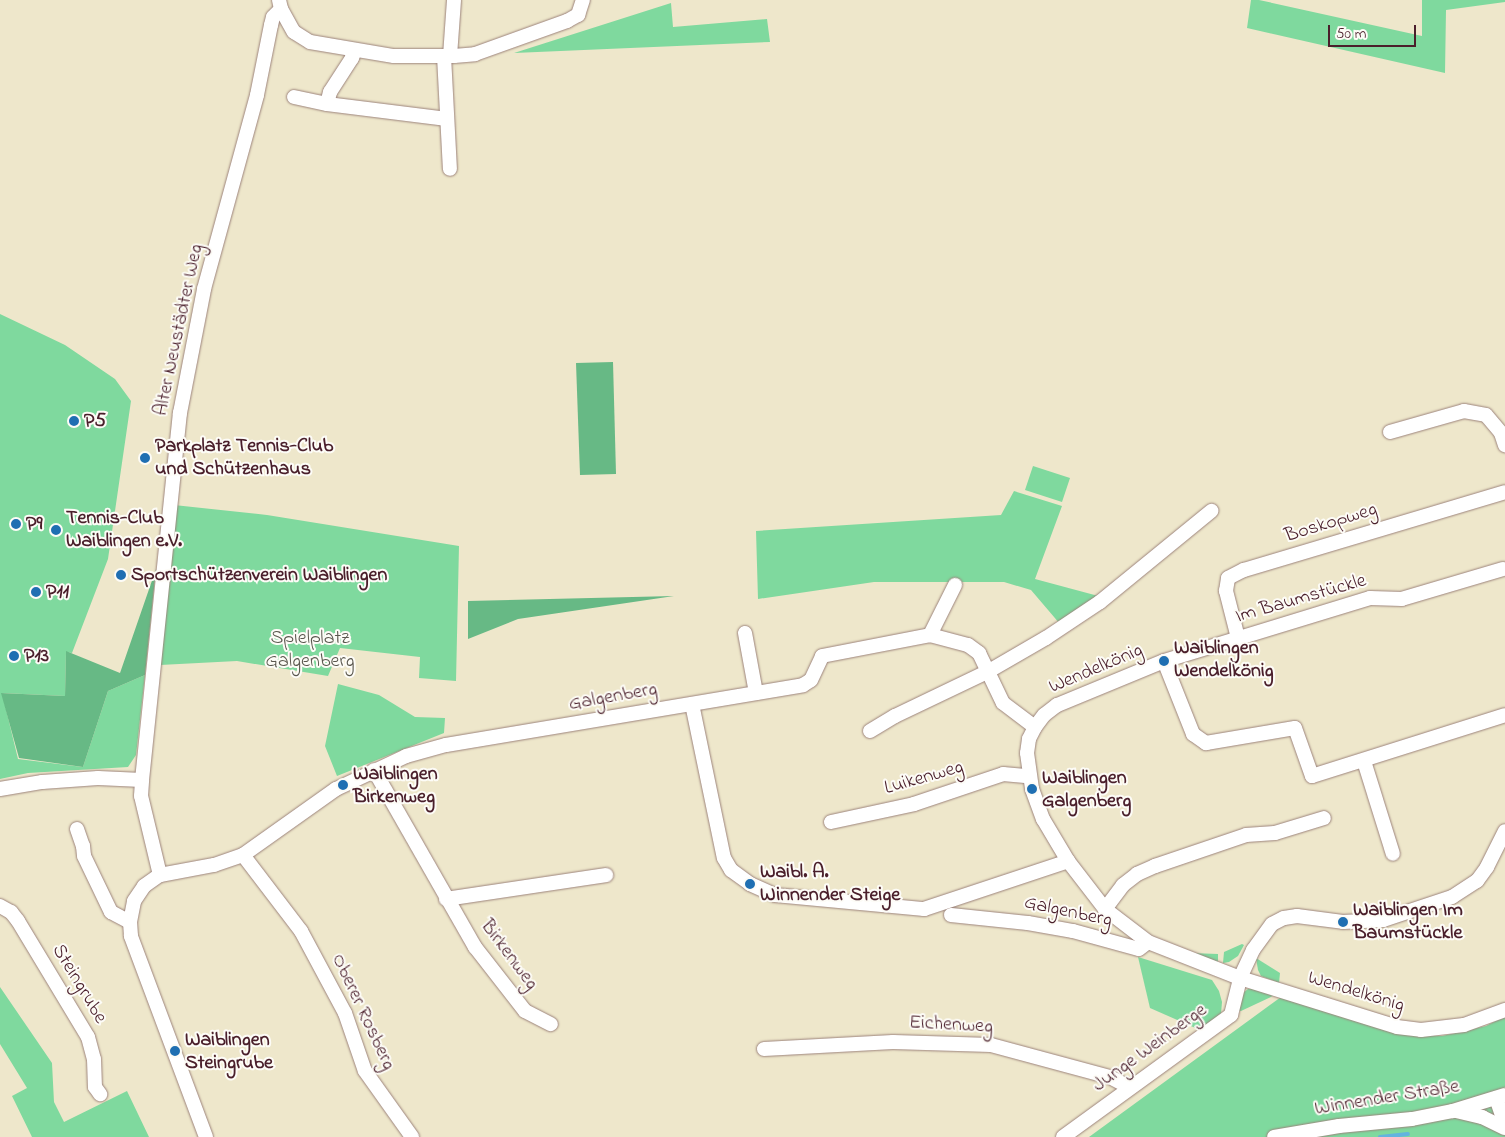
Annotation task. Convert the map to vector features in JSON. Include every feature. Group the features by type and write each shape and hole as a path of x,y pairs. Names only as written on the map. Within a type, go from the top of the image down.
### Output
{"street":[{"path":"450,169 447,118 447,56 454,0"},
{"path":"280,5 291,27 301,38 327,46 394,56 447,56 475,54 578,15 583,0"},
{"name":"Alter Neustädter Weg","path":"160,875 143,804 142,780 180,413 204,289 257,95 273,17 280,5"},
{"path":"327,104 330,92 352,58 355,50"},
{"path":"294,97 327,104 414,116 447,118"},
{"path":"1390,432 1464,411 1486,415 1501,433 1505,445"},
{"name":"Boskopweg","path":"1238,638 1226,591 1228,578 1253,568 1505,492"},
{"path":"870,731 895,716 989,671 1100,602 1210,512"},
{"name":"Im Baumstückle","path":"1164,662 1370,598 1402,599 1504,570"},
{"path":"930,635 955,585"},
{"path":"745,632 756,693"},
{"path":"692,704 803,685 811,680 822,656 930,635 968,645 979,652 1003,703 1035,726"},
{"name":"Wendelkönig","path":"1505,715 1312,776 1295,728 1206,743 1193,734 1164,662 1057,705 1044,715 1035,726 1029,739 1027,752 1028,776 1043,819 1068,860 1105,909 1148,942 1240,978 1397,1027 1421,1030 1464,1025 1505,1010"},
{"name":"Galgenberg","path":"160,875 214,865 243,855 336,789 406,756 446,745 692,704 724,858 731,870 750,884 775,895 924,908 1068,860"},
{"path":"1364,761 1393,854"},
{"name":"Birkenweg","path":"374,770 475,947 525,1011 551,1024"},
{"name":"Luikenweg","path":"831,822 914,804 1003,774 1028,776"},
{"path":"0,789 42,782 98,778 142,780"},
{"path":"1105,909 1124,885 1137,874 1155,866 1246,834 1275,833 1324,818"},
{"path":"77,829 83,846 84,856 111,912 130,922"},
{"path":"1240,978 1253,950 1272,924 1284,918 1297,916 1343,922 1383,920 1452,898 1477,880 1487,867 1505,831"},
{"name":"Oberer Rosberg","path":"243,855 301,931 345,1013 365,1070 412,1137"},
{"path":"160,875 150,881 139,892 134,901 130,922 136,952 206,1137"},
{"name":"Birkenweg","path":"446,899 606,875"},
{"path":"964,894 968,910 976,917"},
{"name":"Steingrube","path":"0,906 11,912 18,921 88,1037 94,1060 95,1087 100,1094"},
{"name":"Galgenberg","path":"951,915 1073,931 1139,949 1148,942"},
{"name":"Junge Weinberge","path":"1063,1137 1129,1087 1231,1015 1240,978"},
{"name":"Eichenweg","path":"764,1049 894,1042 990,1045 1110,1076 1129,1087"},
{"path":"1453,1110 1482,1117 1505,1126 1501,1096"},
{"name":"Winnender Straße","path":"1274,1137 1339,1126 1412,1119 1453,1110 1501,1096"}],"green space":[{"path":"1251,0 1259,0 1422,36 1422,0 1505,0 1505,2 1446,10 1445,73 1247,28"},
{"path":"671,3 673,27 767,19 770,42 514,53"},
{"name":"Tennis-Club Waiblingen e.V.","path":"0,314 65,345 115,379 131,401 108,559 72,653 66,652 65,696 2,693 18,759 83,767 108,691 145,675 136,755 128,767 28,773 0,779"},
{"path":"613,362 616,474 580,475 576,363"},
{"path":"1033,466 1070,478 1062,502 1025,490"},
{"path":"1014,491 1062,506 1035,579 1102,597 1060,624 1031,590 1004,582 874,582 758,599 756,531 1001,515"},
{"name":"Spielplatz Galgenberg","path":"174,505 267,515 459,546 456,681 419,678 420,657 340,648 328,676 237,661 160,665"},
{"path":"156,569 145,675 108,691 83,767 19,758 1,693 65,696 66,651 120,673"},
{"path":"674,596 518,619 468,639 468,601"},
{"path":"338,684 379,695 415,717 445,718 444,733 337,776 325,746"},
{"path":"1242,944 1244,945 1238,956 1229,962 1223,963 1224,952"},
{"path":"1191,953 1218,954 1218,962"},
{"path":"1138,957 1212,980 1219,991 1222,1002 1221,1014 1200,1030 1150,1008"},
{"path":"1256,958 1280,973 1279,983 1261,976"},
{"path":"0,987 52,1063 54,1102 64,1122 127,1091 149,1137 32,1137 12,1096 27,1088 0,1044"},
{"path":"1256,988 1275,995 1241,1011 1237,1011 1243,993 1248,989"},
{"path":"1281,997 1396,1033 1442,1036 1486,1026 1505,1016 1505,1137 1089,1137"}],"waterway":[{"path":"1380,1137 1408,1134"}],"place":[{"name":"P5","path":"74,421"},
{"name":"Parkplatz Tennis-Club und Schützenhaus","path":"145,458"},
{"name":"P9","path":"16,524"},
{"name":"Tennis-Club Waiblingen e.V.","path":"56,530"},
{"name":"Sportschützenverein Waiblingen","path":"121,575"},
{"name":"P11","path":"36,592"},
{"name":"P13","path":"14,656"},
{"name":"Waiblingen Wendelkönig","path":"1164,661"},
{"name":"Waiblingen Birkenweg","path":"343,785"},
{"name":"Waiblingen Galgenberg","path":"1032,789"},
{"name":"Waibl. A. Winnender Steige","path":"750,884"},
{"name":"Waiblingen Im Baumstückle","path":"1343,922"},
{"name":"Waiblingen Steingrube","path":"175,1051"}]}
